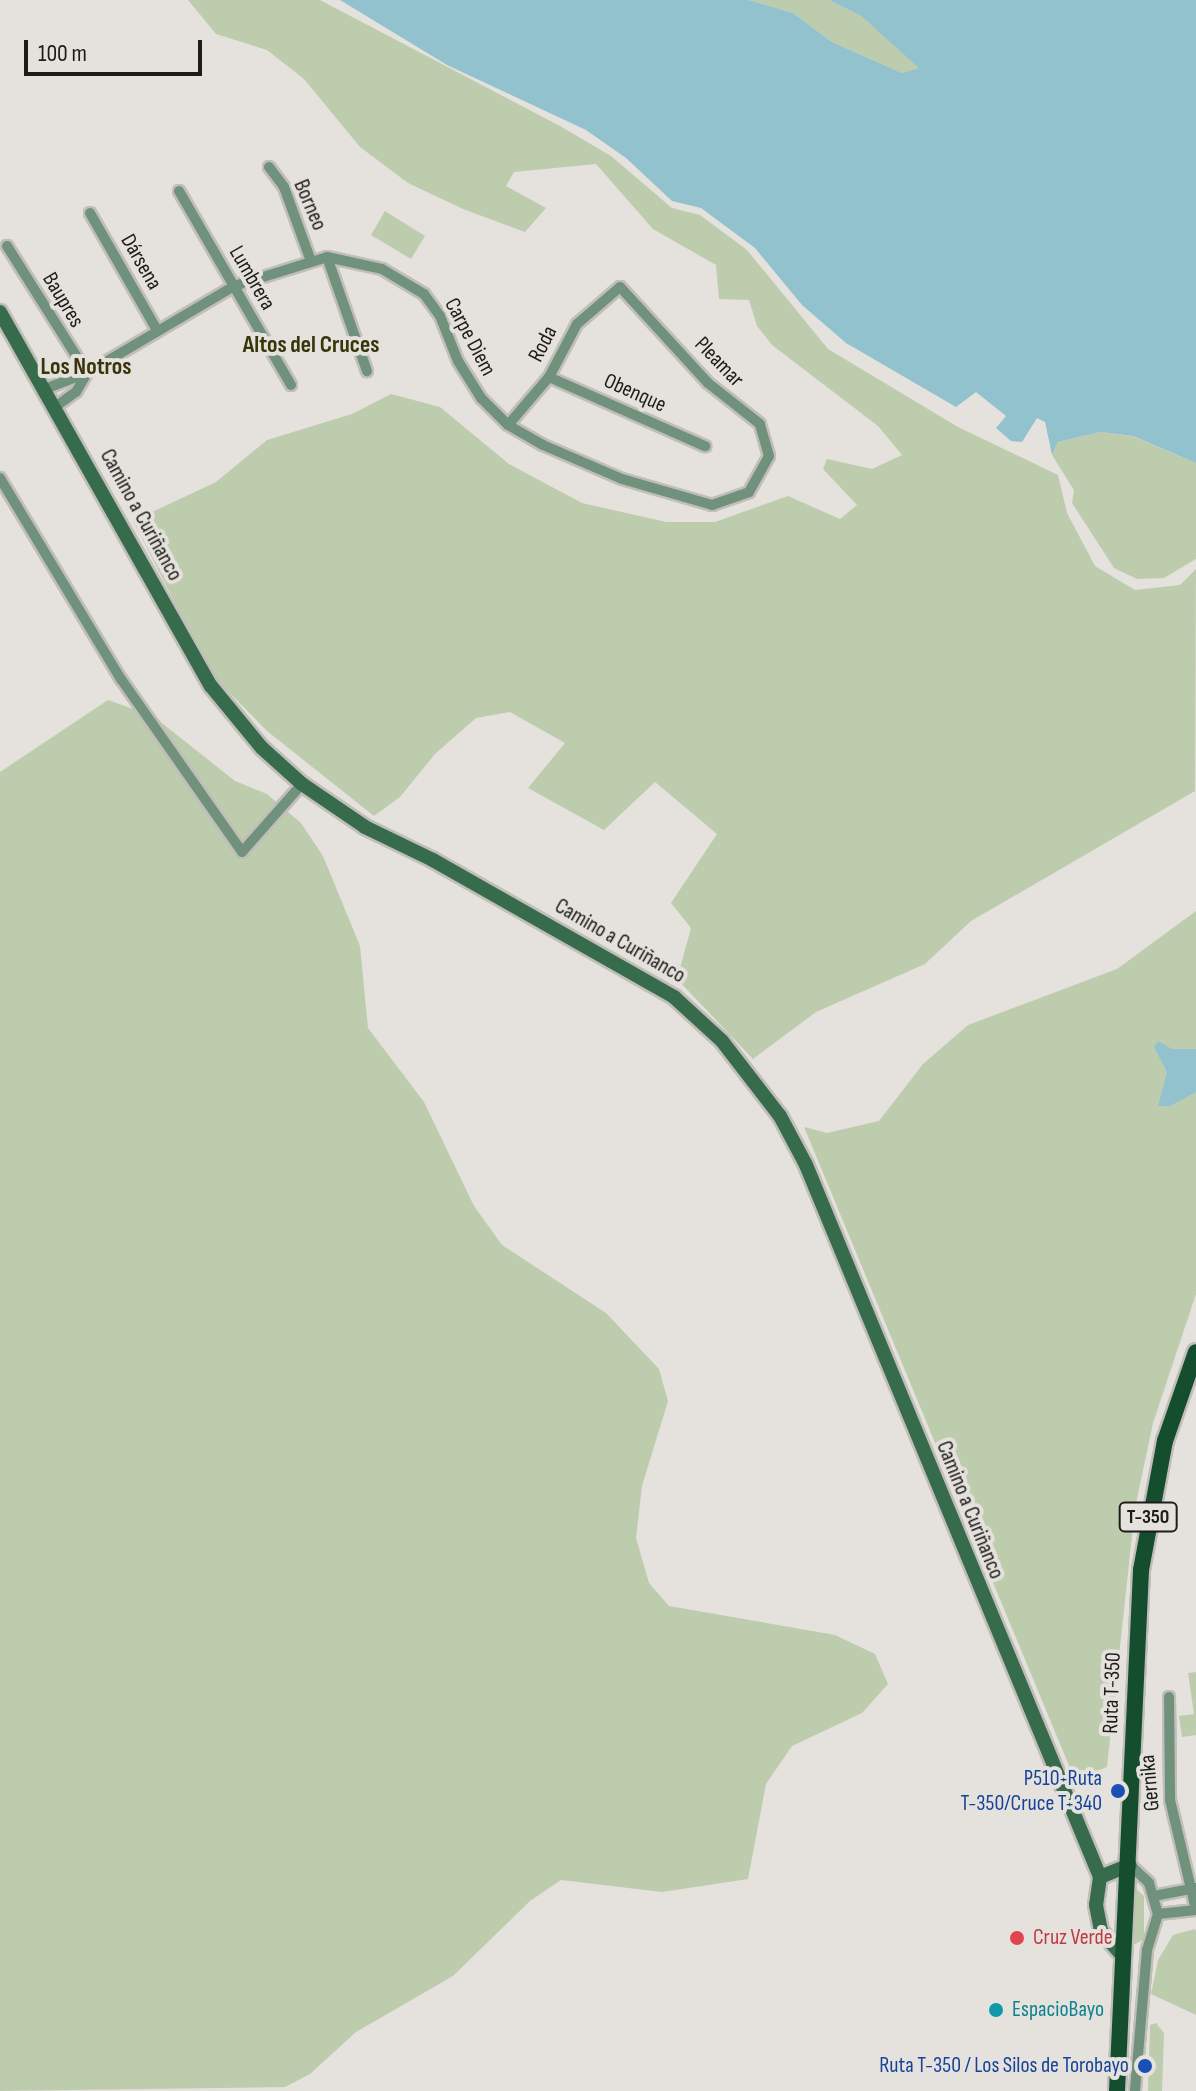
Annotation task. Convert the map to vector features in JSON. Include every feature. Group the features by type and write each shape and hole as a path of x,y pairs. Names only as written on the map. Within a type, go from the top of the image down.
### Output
{"main road":[{"name":"Ruta T-350","path":"1117,2091 1130,1865 1134,1687 1144,1537 1165,1441 1196,1352"}],"street":[{"name":"Borneo","path":"269,167 284,187 311,261"},
{"name":"Lumbrera","path":"179,191 291,385"},
{"name":"Dársena","path":"90,213 157,330"},
{"name":"Baupres","path":"7,246 87,373"},
{"name":"Borneo","path":"327,257 367,371"},
{"name":"Carpe Diem","path":"45,389 87,373 234,286 327,257 382,269 424,294 440,316 472,385 508,425 622,479 712,505 742,497 765,470"},
{"name":"Roda","path":"508,425 549,377 577,324 620,287"},
{"name":"Pleamar","path":"620,287 708,383 760,424 770,448 765,470"},
{"name":"Camino a Curiñanco","path":"0,312 211,686 253,738 302,784 365,827 433,860 674,997 722,1041 774,1107 806,1165 1100,1877 1098,1923 1110,1947 1124,1957"},
{"name":"Carpe Diem","path":"55,407 73,394 87,373"},
{"name":"Obenque","path":"549,377 705,446"},
{"path":"0,478 121,679 242,852 302,784"},
{"name":"Gernika","path":"1169,1697 1168,1784 1196,1910"},
{"path":"1100,1877 1130,1865 1146,1878 1158,1914 1147,1950 1135,2091"},
{"path":"1154,1896 1192,1889"},
{"path":"1158,1914 1196,1910"},
{"path":"1124,1957 1147,1950"}],"green space":[{"path":"188,0 320,0 560,126 611,156 672,208 700,215 747,250 828,349 958,427 1058,475 1067,513 1095,566 1135,590 1180,585 1196,569 1195,791 971,921 925,964 816,1012 753,1059 677,979 691,928 671,903 717,834 655,782 604,830 528,788 565,743 510,712 476,718 435,754 400,797 374,816 267,731 212,675 133,521 216,482 267,440 352,414 391,394 440,407 509,464 582,503 666,522 715,522 788,496 840,519 857,505 823,469 827,459 872,469 902,455 878,426 772,345 757,326 749,300 719,299 716,265 653,229 596,164 514,172 506,186 546,208 525,232 463,209 408,183 360,147 304,79 267,50 216,34"},
{"path":"749,0 829,0 861,16 920,68 902,73 832,42 793,13"},
{"path":"385,211 425,236 411,259 371,235"},
{"path":"1100,432 1132,436 1196,463 1196,559 1164,578 1137,579 1114,568 1072,503 1074,490 1052,455 1058,442"},
{"path":"108,700 153,716 235,781 267,794 301,823 323,856 360,946 368,1028 424,1102 474,1206 502,1245 606,1313 659,1369 668,1401 642,1486 636,1538 649,1583 669,1606 835,1635 875,1654 888,1684 862,1713 792,1746 766,1784 748,1879 662,1892 561,1880 530,1901 453,1976 356,2032 310,2074 285,2087 0,2091 0,772"},
{"path":"1196,911 1196,1294 1153,1423 1135,1508 1107,1767 1075,1780 804,1127 827,1133 879,1121 923,1064 968,1025 1117,969"},
{"path":"1196,1672 1196,1735 1182,1737 1179,1716 1194,1714 1188,1673"},
{"path":"1134,1887 1144,1896 1144,1939 1132,1946"},
{"path":"1195,1929 1196,2015 1151,1994 1158,1960 1173,1935"},
{"path":"1156,2023 1164,2033 1162,2091 1148,2091 1150,2025"}],"water":[{"path":"340,0 749,0 793,13 832,42 902,73 919,68 861,16 829,0 1196,0 1196,463 1133,436 1100,432 1058,442 1052,455 1045,422 1037,418 1022,442 1011,441 996,428 1006,416 976,392 956,407 846,343 802,305 755,248 701,208 672,201 626,158 586,130 447,65"},
{"path":"1158,1041 1172,1049 1196,1049 1196,1092 1170,1106 1158,1106 1167,1072 1154,1047"}],"place":[{"name":"P510-Ruta T-350/Cruce T-340","path":"1118,1791"},
{"name":"Cruz Verde","path":"1017,1938"},
{"name":"EspacioBayo","path":"996,2010"},
{"name":"Ruta T-350 / Los Silos de Torobayo","path":"1145,2066"}],"district":[{"name":"Altos del Cruces","path":"311,345"},
{"name":"Los Notros","path":"86,367"}]}
